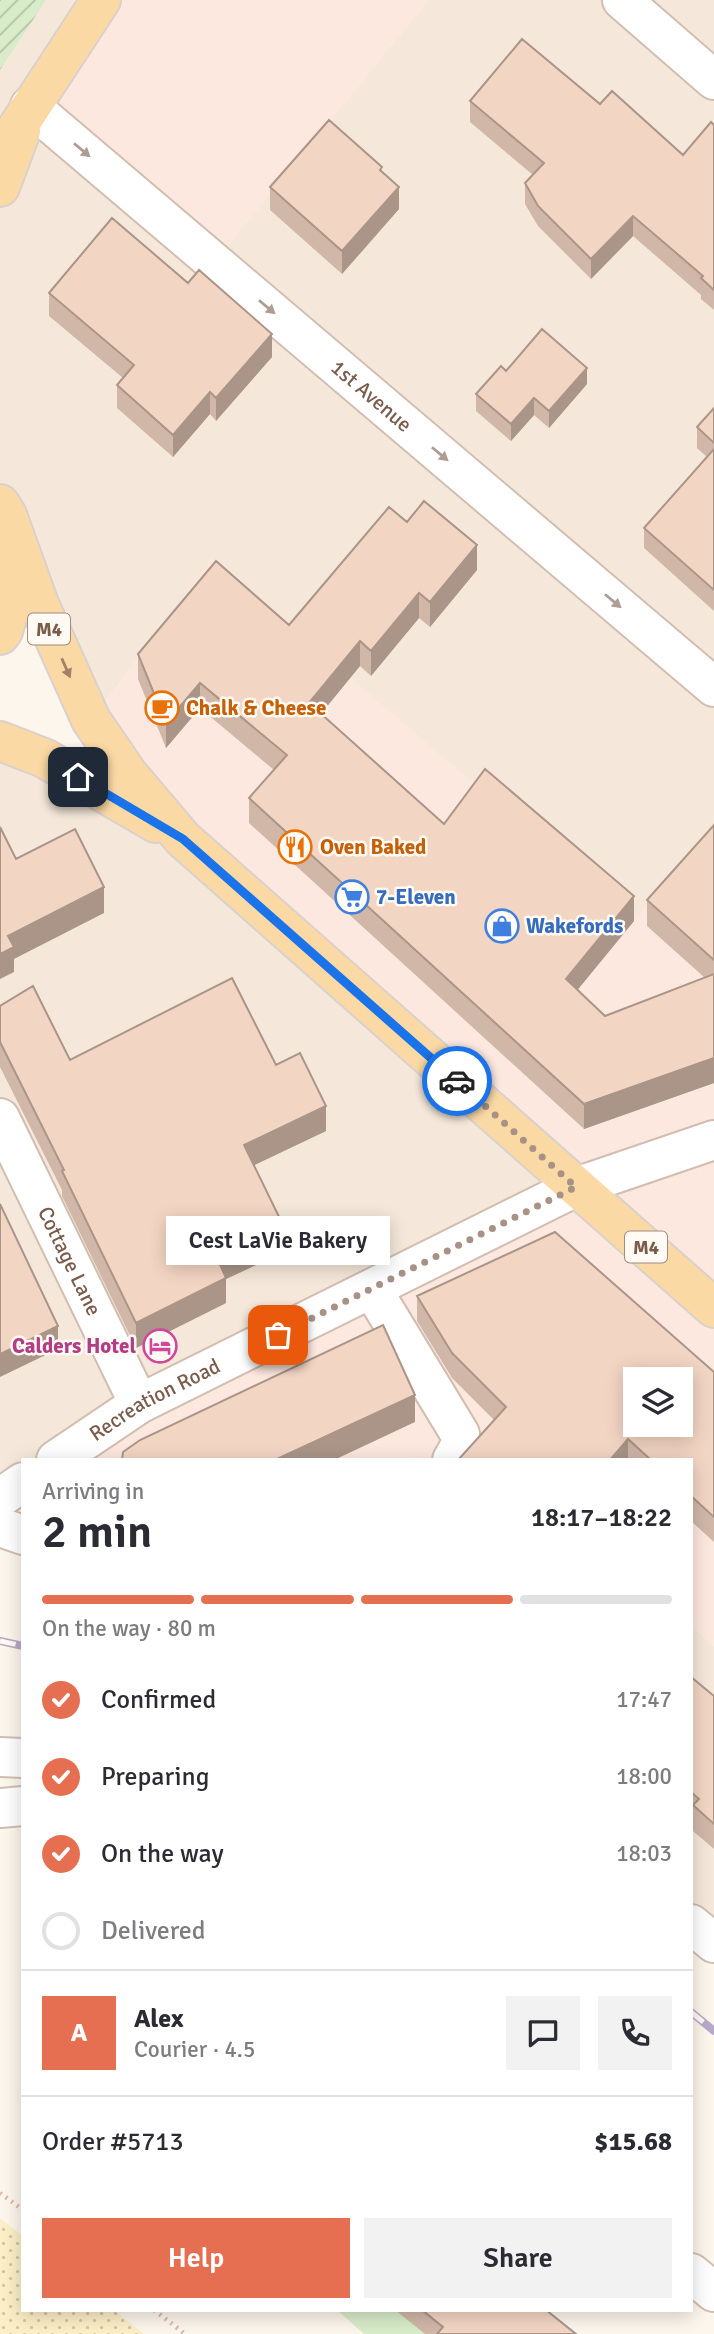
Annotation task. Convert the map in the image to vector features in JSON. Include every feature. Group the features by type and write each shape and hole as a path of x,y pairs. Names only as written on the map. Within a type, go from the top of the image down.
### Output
{"main road":[{"path":"0,154 101,0"},
{"path":"0,187 30,106"},
{"name":"M4","path":"0,635 17,583 6,520"},
{"name":"M4","path":"6,520 39,604 91,720 128,775 183,839 714,1308"},
{"name":"M4","path":"0,741 44,758 183,839"}],"street":[{"path":"622,0 714,80"},
{"name":"1st Avenue","path":"30,106 714,687"},
{"name":"Cottage Lane","path":"0,1118 139,1404"},
{"name":"Recreation Road","path":"59,1458 139,1404 576,1187 714,1140"},
{"path":"372,1289 460,1434 461,1444 453,1458"},
{"path":"0,1497 21,1483"},
{"path":"0,1527 21,1534"},
{"path":"0,1757 21,1758"},
{"path":"0,1808 21,1806"},
{"path":"693,1926 714,1943"},
{"path":"693,2275 714,2292"}],"path":[{"path":"0,2193 21,2209"},
{"path":"157,2312 185,2334"}],"shaded area":[{"path":"0,0 714,0 714,824 634,921 212,561 91,720 0,507"},
{"path":"101,0 429,0 215,262 30,106"},
{"path":"212,560 634,920 714,824 714,1646 693,1628 693,1458 60,1458 575,1187 183,839 91,720"},
{"path":"0,741 92,785 576,1187 58,1458 21,1458 21,1483 0,1497"},
{"path":"693,1628 714,1646 714,1943 693,1926"}],"green space":[{"path":"0,0 46,0 0,70"},
{"path":"339,2312 464,2312 446,2334 364,2334"}],"sand":[{"path":"0,2218 21,2234 21,2312 116,2312 144,2334 0,2334"}],"building":[{"path":"522,39 600,104 612,91 683,155 711,122 714,125 714,290 701,278 703,276 633,216 591,259 538,206 525,183 544,163 470,101"},
{"path":"329,120 382,167 380,170 399,187 342,251 270,187"},
{"path":"112,218 188,283 199,270 272,334 216,398 210,392 173,435 117,385 134,365 49,293"},
{"path":"542,329 587,368 549,411 534,398 511,424 476,394 501,366 506,371"},
{"path":"714,408 714,443 697,427"},
{"path":"714,449 714,590 644,528"},
{"path":"424,501 477,545 430,602 419,593 371,651 360,641 309,703 444,824 485,769 634,896 566,979 605,1016 714,974 714,1058 584,1104 249,798 287,755 200,683 166,723 138,654 216,561 289,625 389,507 407,522"},
{"path":"714,825 714,960 647,900"},
{"path":"0,827 16,859 75,829 104,887 8,936 14,947 0,954"},
{"path":"232,978 276,1065 300,1053 326,1106 244,1145 284,1227 217,1258 226,1278 136,1323 0,1042 0,1006 33,986 70,1060"},
{"path":"0,1204 58,1326 0,1354"},
{"path":"555,1232 714,1372 714,1517 693,1498 693,1458 649,1458 628,1439 612,1458 460,1458 506,1407 452,1353 417,1296"},
{"path":"383,1325 415,1395 279,1458 122,1458 123,1452 140,1440"},
{"path":"693,1679 714,1696 714,1824 693,1805 699,1799 693,1794"},
{"path":"424,2312 548,2312 576,2334 437,2334 443,2327"}],"railway":[{"path":"0,1641 21,1646"},
{"path":"693,2014 714,2031"}],"way so far":[{"path":"278,1335 576,1187 457,1081"}],"place":[{"name":"Chalk & Cheese","path":"162,708"},
{"name":"Oven Baked","path":"295,847"},
{"name":"7-Eleven","path":"352,897"},
{"name":"Wakefords","path":"502,926"},
{"name":"Cest LaVie Bakery","path":"278,1335"},
{"name":"Calders Hotel","path":"160,1346"}],"route":[{"path":"78,777 183,839 457,1081"}]}
